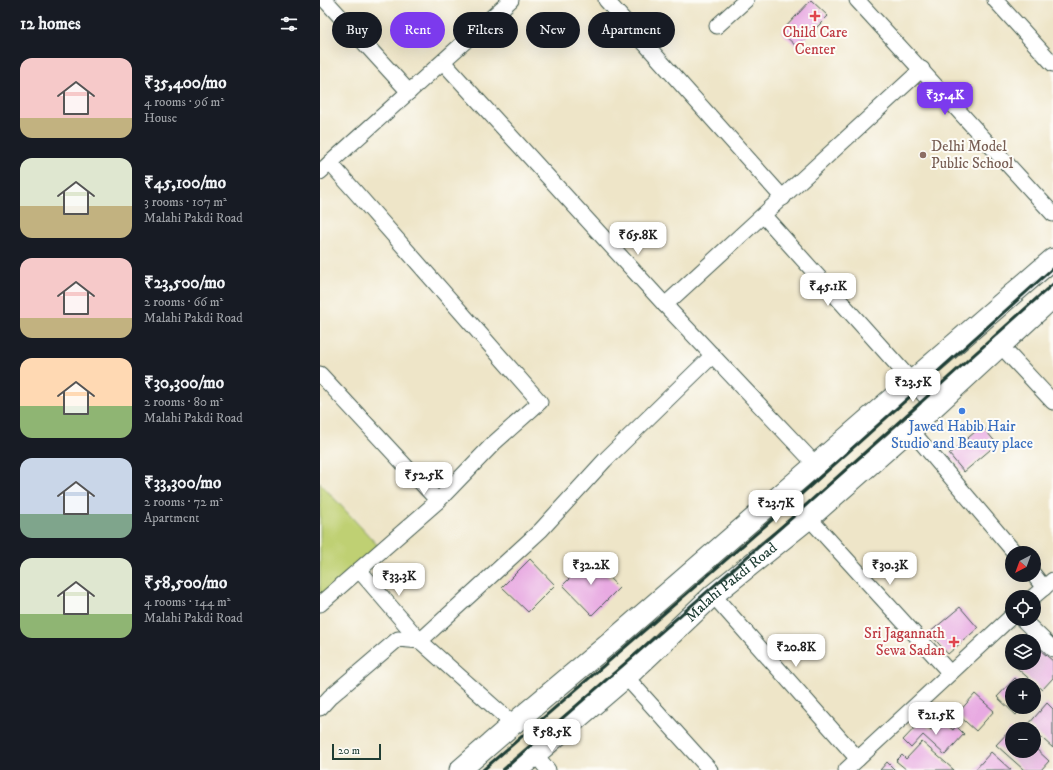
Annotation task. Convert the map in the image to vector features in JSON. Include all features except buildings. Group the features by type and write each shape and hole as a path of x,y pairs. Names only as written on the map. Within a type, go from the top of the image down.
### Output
{"main road":[{"path":"460,770 512,724 606,646 1053,259"},
{"name":"Malahi Pakdi Road","path":"517,770 626,677 713,595 809,518 910,429 1053,297"},
{"path":"994,310 1008,338"}],"street":[{"path":"325,0 409,92"},
{"path":"320,604 438,501 494,443 540,402 325,168 511,0"},
{"path":"606,0 783,198"},
{"path":"717,26 746,0"},
{"path":"857,0 922,69 1053,214"},
{"path":"995,0 1053,64"},
{"path":"443,62 665,306 816,465"},
{"path":"665,306 922,69"},
{"path":"764,216 934,406"},
{"path":"1008,338 1053,402"},
{"path":"320,708 330,697 398,639 420,641 541,530 605,460 713,355"},
{"path":"320,374 438,501"},
{"path":"910,429 1009,546"},
{"path":"809,518 950,673"},
{"path":"359,570 420,641 512,724"},
{"path":"713,595 858,759"},
{"path":"846,770 1005,622"},
{"path":"1029,626 1053,649"},
{"path":"626,677 710,770"},
{"path":"535,754 548,770"}],"green space":[{"path":"320,483 382,550 320,604"}],"railway":[{"path":"483,770 788,506 1053,268"},
{"path":"503,770 795,515 1053,284"}],"place":[{"name":"Child Care Center","path":"815,16"},
{"name":"Delhi Model Public School","path":"923,155"},
{"name":"Jawed Habib Hair Studio and Beauty place","path":"962,411"},
{"name":"Sri Jagannath Sewa Sadan","path":"954,642"}]}
